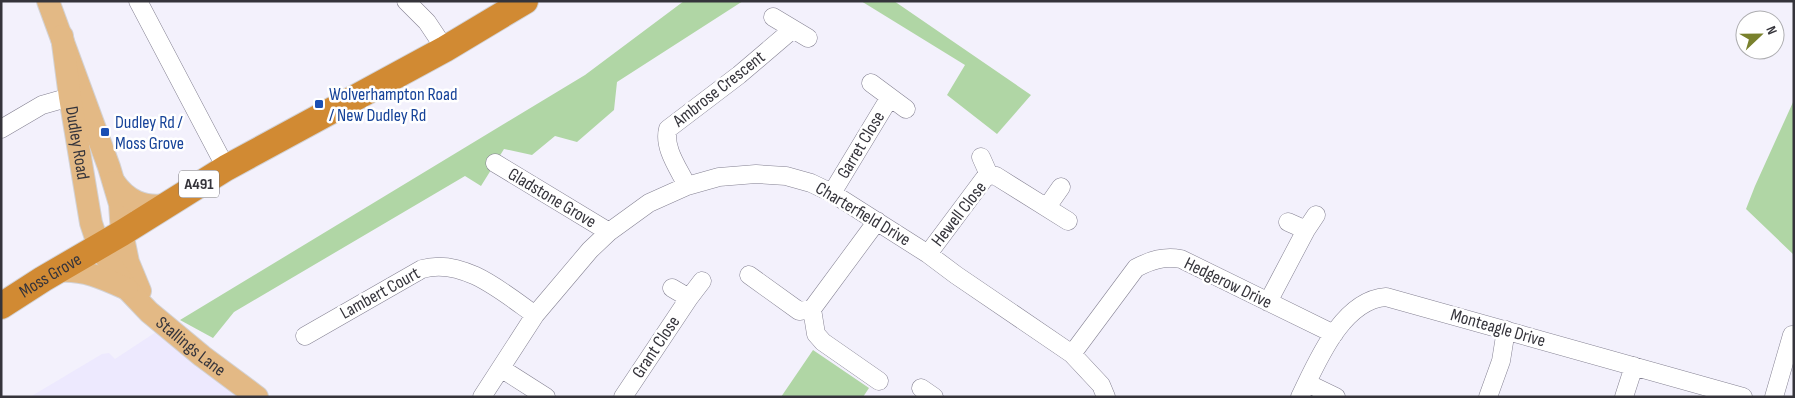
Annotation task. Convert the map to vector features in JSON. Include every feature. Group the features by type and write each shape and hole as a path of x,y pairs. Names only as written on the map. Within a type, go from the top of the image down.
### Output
{"highway":[{"name":"A491","path":"99,247 226,168 445,49 525,1"},
{"name":"Moss Grove","path":"1,306 99,247"}],"main road":[{"name":"Dudley Road","path":"48,1 95,124 114,182 120,204 122,233"},
{"name":"Dudley Road","path":"62,36 91,223 99,247"},
{"path":"114,182 123,194 136,202 151,206 166,205"},
{"name":"Stallings Lane","path":"122,233 128,262 149,312"},
{"name":"Stallings Lane","path":"99,247 128,290 149,312 202,356 257,397"},
{"path":"58,270 84,271 128,290"}],"street":[{"path":"138,1 226,168"},
{"path":"406,1 427,22 445,49"},
{"name":"Ambrose Crescent","path":"687,186 668,146 666,136 668,128 740,74 801,34 773,17"},
{"name":"Garret Close","path":"871,83 906,109"},
{"name":"Garret Close","path":"832,193 890,96"},
{"path":"1,129 42,105 70,97"},
{"path":"981,156 989,175"},
{"name":"Gladstone Grove","path":"495,163 609,232"},
{"name":"Charterfield Drive","path":"482,397 502,369 535,315 590,250 609,232 649,203 687,186 719,176 756,174 786,176 811,183 832,193 877,221 1072,354 1101,385 1106,397"},
{"name":"Hewell Close","path":"928,254 984,179 989,175 996,176 1068,221"},
{"path":"1047,207 1061,187"},
{"path":"1268,302 1306,230 1316,215"},
{"path":"749,275 799,311 812,309 877,221"},
{"path":"1288,222 1306,230"},
{"name":"Hedgerow Drive","path":"1072,354 1136,268 1163,257 1180,259 1334,334"},
{"name":"Lambert Court","path":"306,336 422,269 433,266 456,269 488,282 535,315"},
{"name":"Grant Close","path":"623,397 702,280"},
{"name":"Grant Close","path":"672,288 689,298"},
{"name":"Monteagle Drive","path":"1304,390 1334,334 1354,309 1370,300 1386,297 1736,396"},
{"path":"812,309 816,334 823,342 879,381"},
{"path":"1488,397 1501,361 1506,330"},
{"path":"1774,397 1790,355 1792,335"},
{"path":"1624,397 1634,366"},
{"path":"502,369 546,397"},
{"path":"1304,390 1336,397"}],"shaded area":[{"path":"156,332 241,397 30,397 102,354 109,353 115,359"}],"green space":[{"path":"684,1 743,1 617,82 614,110 577,142 555,136 532,155 504,149 481,186 465,176 234,312 213,338 180,320 585,75"},
{"path":"861,1 894,1 1031,95 997,134 947,95 965,65"},
{"path":"1794,100 1794,255 1746,209"},
{"path":"813,350 869,388 863,397 781,397"}],"place":[{"name":"Wolverhampton Road / New Dudley Rd","path":"319,104"},
{"name":"Dudley Rd / Moss Grove","path":"105,132"}]}
